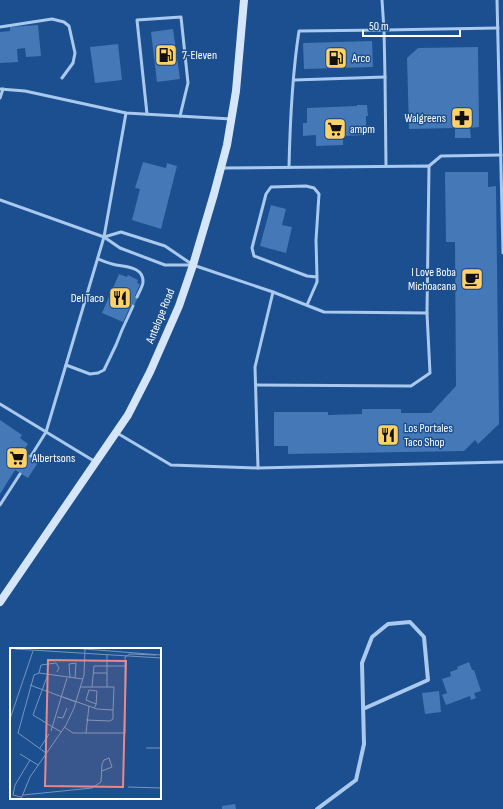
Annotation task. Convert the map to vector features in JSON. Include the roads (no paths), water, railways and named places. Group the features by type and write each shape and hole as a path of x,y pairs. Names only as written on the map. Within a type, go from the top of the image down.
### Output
{"main road":[{"name":"Antelope Road","path":"1,598 128,415 150,372 179,306 193,265 227,145 236,91 244,0"}],"street":[{"path":"317,809 356,780 364,744 362,663 372,637 388,624 410,622 424,636 428,680 364,709"}],"lane":[{"path":"382,0 386,77 386,166"},
{"path":"497,0 503,253"},
{"path":"147,114 137,20 182,18 188,83 180,116"},
{"path":"0,27 52,19 64,22 69,26 75,52 73,63 62,78"},
{"path":"289,167 290,122 299,31 498,28"},
{"path":"294,80 386,77"},
{"path":"0,98 1,89 25,91 126,113 231,119"},
{"path":"31,456 46,432 104,237 126,113"},
{"path":"221,168 429,166 441,156 501,155"},
{"path":"256,384 411,386 430,373 427,312 429,166"},
{"path":"307,305 317,282 317,277 316,240 319,194 314,188 306,186 271,187 266,194 252,248 254,256 307,276 317,277"},
{"path":"0,200 104,237 120,248 165,265 193,265"},
{"path":"104,237 121,232 165,246 193,265 273,292 324,312 427,312"},
{"path":"98,258 115,265 136,269 142,275 143,282 137,297"},
{"path":"258,468 255,367 273,292"},
{"path":"66,365 90,374 98,373 104,370 133,306"},
{"path":"0,404 96,462"},
{"path":"116,432 171,465 258,468 503,462"},
{"path":"0,505 20,474"}],"place":[{"name":"7-Eleven","path":"166,55"},
{"name":"Arco","path":"336,58"},
{"name":"Walgreens","path":"462,118"},
{"name":"ampm","path":"335,129"},
{"name":"I Love Boba Michoacana","path":"472,279"},
{"name":"Del Taco","path":"120,298"},
{"name":"Los Portales Taco Shop","path":"388,435"},
{"name":"Albertsons","path":"17,458"}]}
